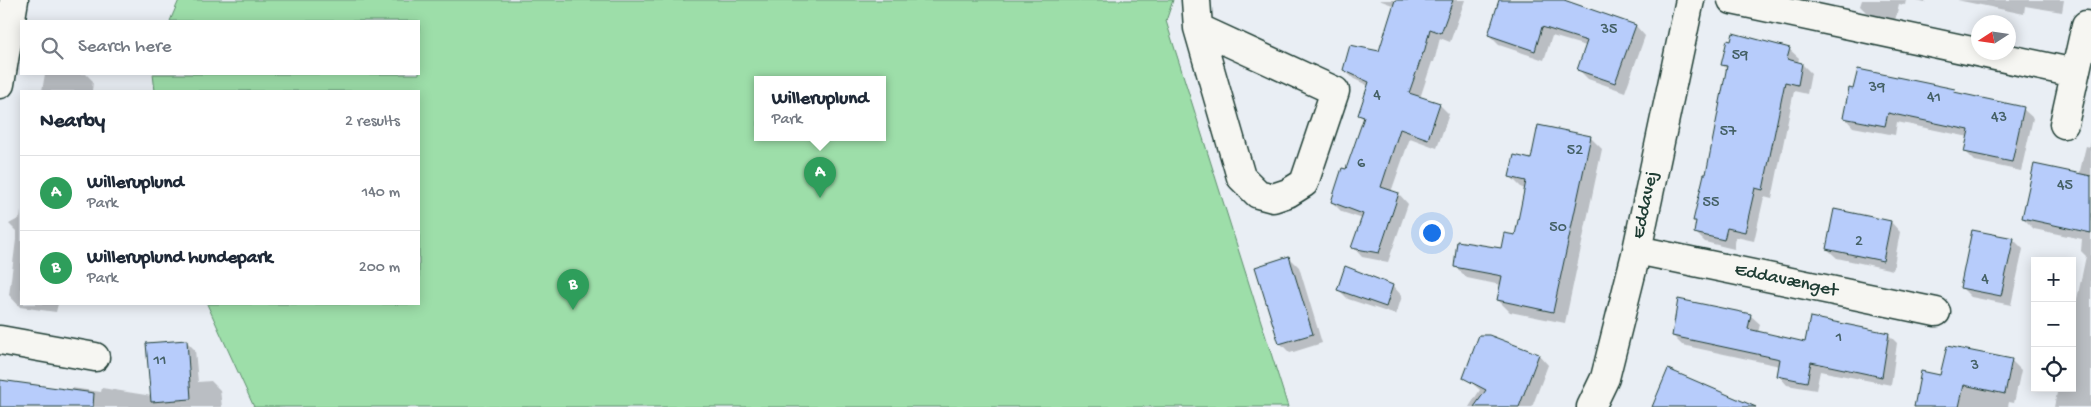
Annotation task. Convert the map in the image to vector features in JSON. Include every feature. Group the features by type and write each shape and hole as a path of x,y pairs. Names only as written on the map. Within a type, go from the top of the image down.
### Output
{"street":[{"path":"0,84 14,0"},
{"path":"1196,0 1198,28 1241,177 1258,194 1273,198 1288,194 1304,182 1335,91 1198,28"},
{"name":"Eddavej","path":"1591,407 1605,378 1637,250 1690,0"},
{"path":"1732,0 2075,73"},
{"path":"2064,124 2086,25"},
{"name":"Eddavænget","path":"1637,250 1936,312"},
{"path":"0,340 94,357"}],"green space":[{"path":"179,0 1173,0 1166,21 1288,407 254,407 207,305 420,305 420,90 155,90 153,75 420,75 420,20 170,20"}],"building":[{"path":"1395,0 1453,0 1441,33 1430,29 1424,53 1409,93 1440,103 1428,139 1400,129 1381,187 1399,193 1379,253 1351,248 1363,214 1331,202 1342,168 1346,169 1364,117 1358,115 1369,82 1343,70 1350,45 1379,51"},
{"path":"1499,0 1564,0 1636,25 1615,83 1577,70 1587,41 1542,27 1535,51 1488,35"},
{"path":"1733,33 1790,48 1787,59 1802,63 1798,85 1785,82 1763,190 1755,188 1745,232 1727,228 1724,240 1694,233 1696,221 1693,221 1704,174 1706,174 1727,66 1721,65 1727,40 1731,41"},
{"path":"1858,69 1955,89 1954,92 2024,107 2012,162 1964,152 1969,130 1888,113 1885,126 1843,118 1849,88 1853,89"},
{"path":"1538,125 1591,136 1553,312 1497,300 1502,276 1454,267 1457,241 1501,248 1504,233 1515,235 1526,181 1509,177 1514,155 1531,159"},
{"path":"2034,164 2091,176 2091,233 2022,218"},
{"path":"1834,209 1891,221 1883,261 1826,249"},
{"path":"1972,230 2014,238 2001,296 1960,288"},
{"path":"1289,256 1313,334 1279,344 1255,267"},
{"path":"1345,266 1393,285 1386,307 1337,290"},
{"path":"1678,299 1751,314 1748,329 1805,342 1810,317 1889,333 1882,377 1811,362 1807,382 1777,376 1780,359 1672,336"},
{"path":"1479,335 1489,335 1539,354 1519,407 1474,407 1486,390 1463,378"},
{"path":"187,340 191,399 151,402 146,343"},
{"path":"1947,346 2012,359 2005,394 1964,385 1959,407 1914,407 1921,371 1940,375"},
{"path":"1668,369 1756,407 1652,407"},
{"path":"0,380 94,393 93,407 0,407"}],"place":[{"name":"Willeruplund","path":"820,198"},
{"name":"Willeruplund hundepark","path":"573,310"}]}
